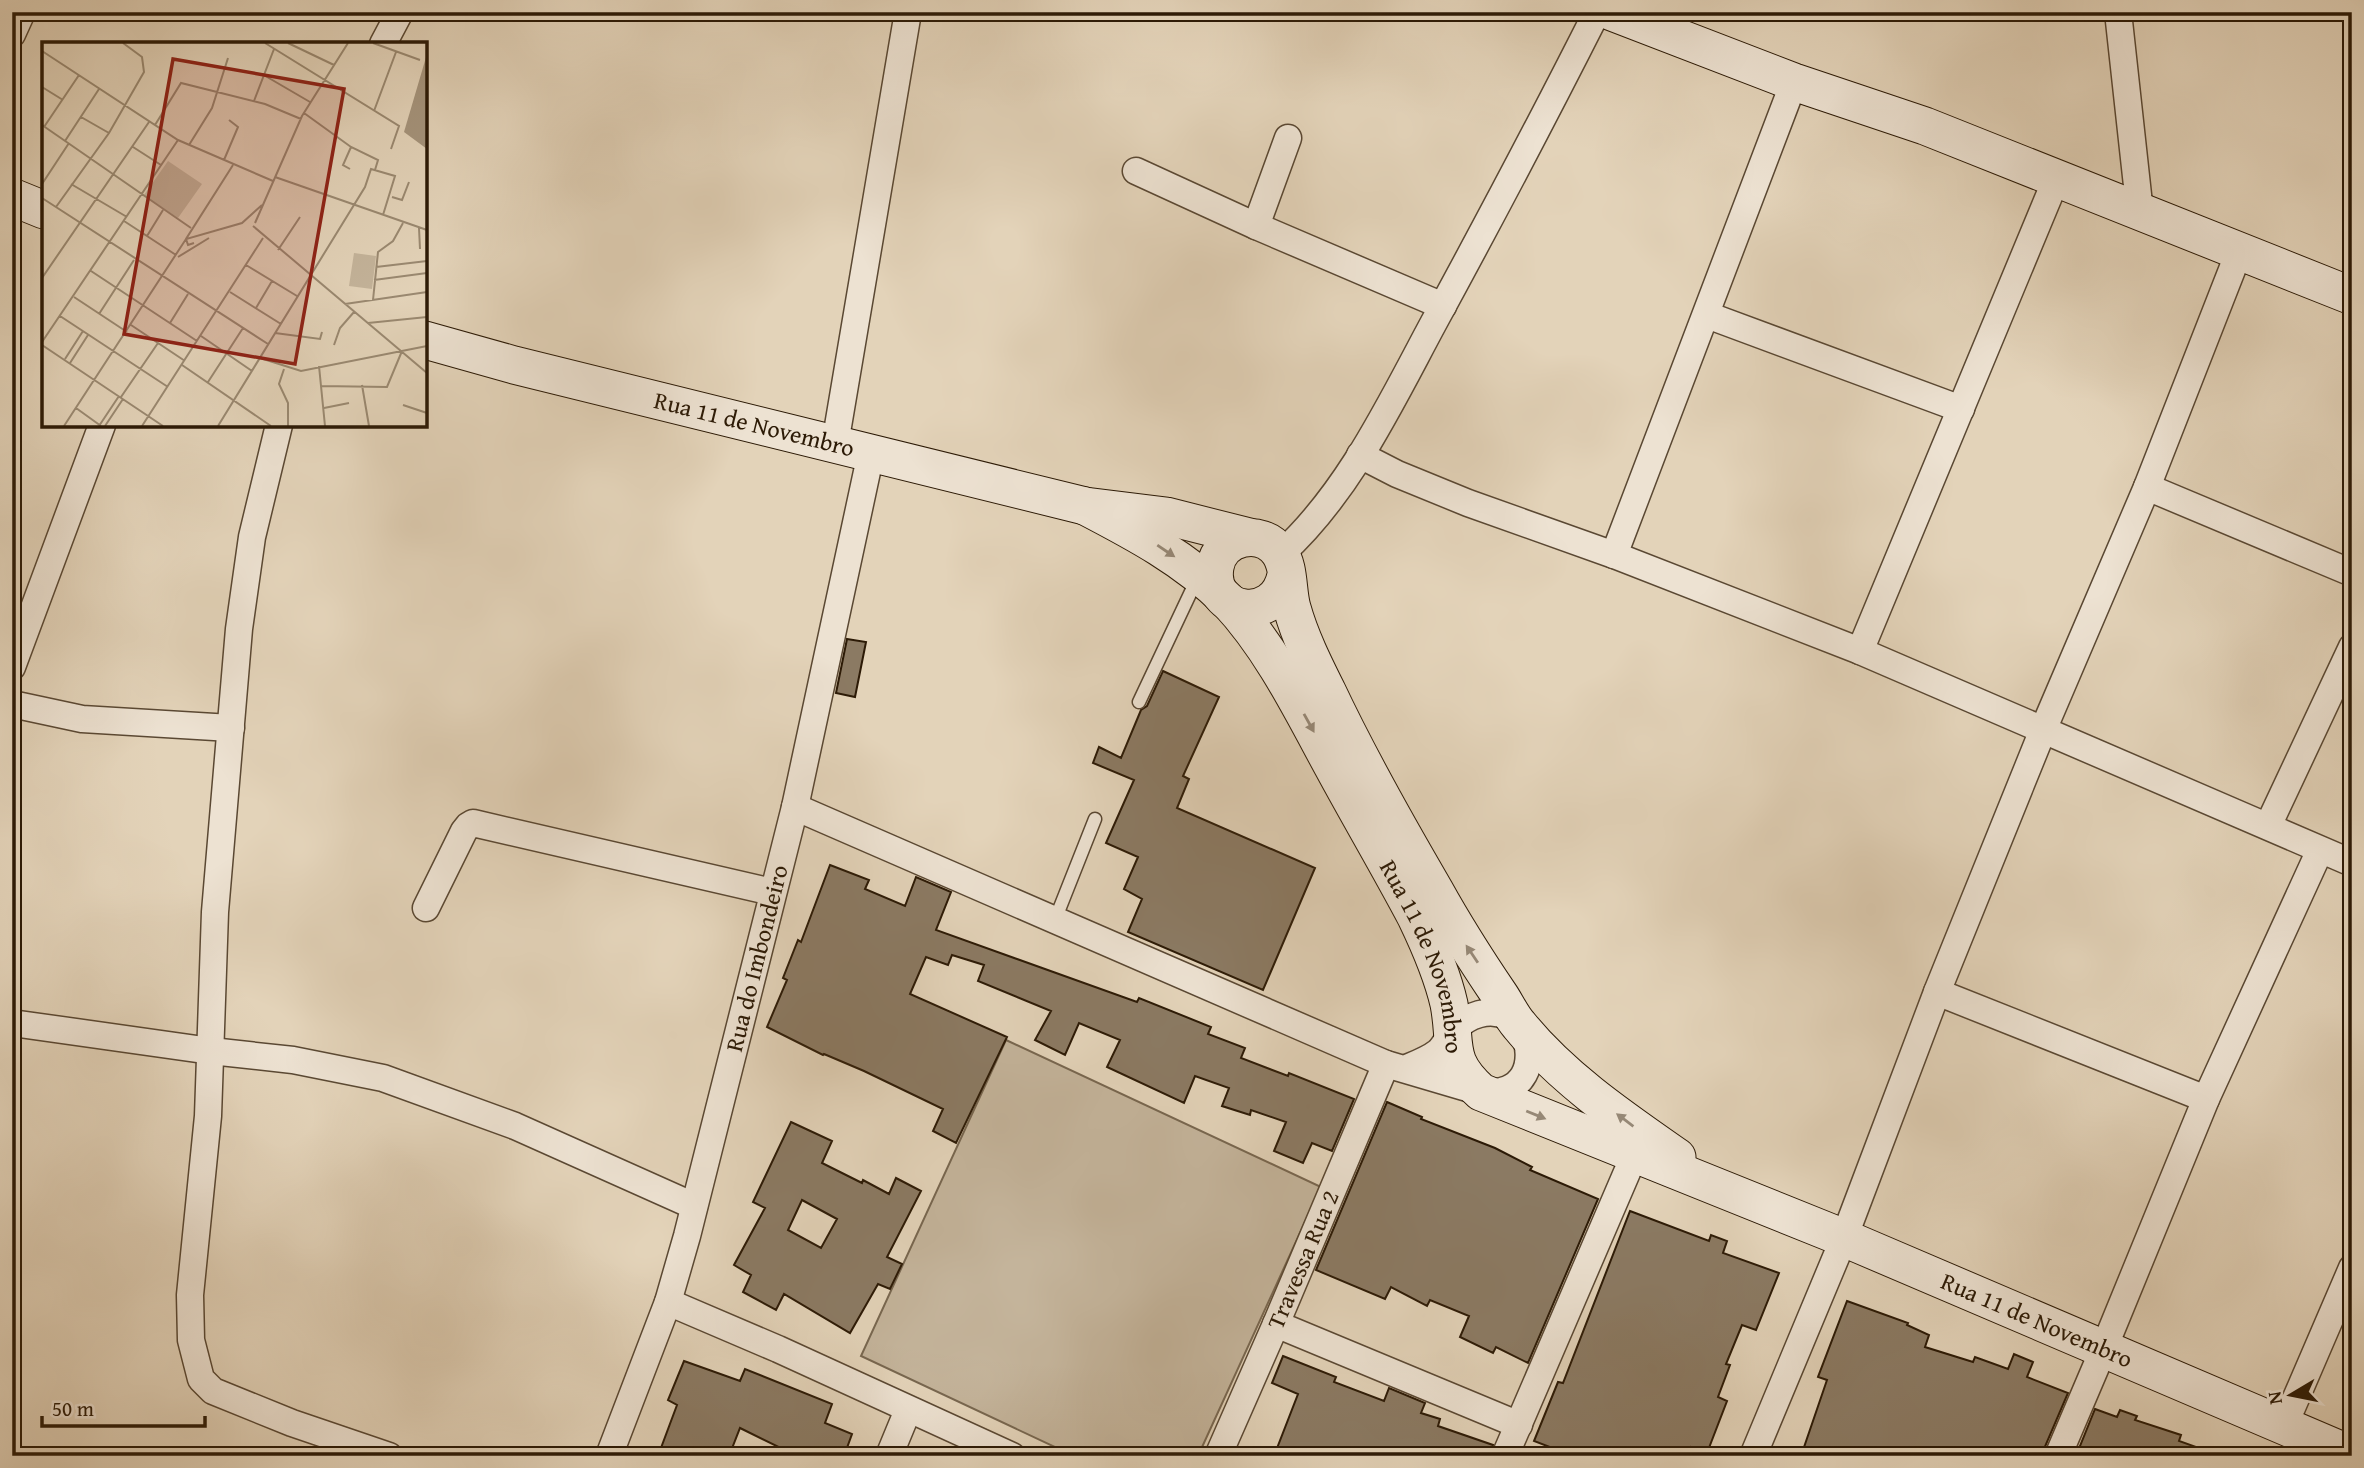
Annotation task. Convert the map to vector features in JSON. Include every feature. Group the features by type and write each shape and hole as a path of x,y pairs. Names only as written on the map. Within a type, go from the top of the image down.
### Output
{"main road":[{"path":"1612,12 1794,82 1913,122 2057,177 2140,213 2352,296"},
{"path":"12,197 42,208"},
{"name":"Rua 11 de Novembro","path":"427,341 514,365 1085,506 1166,516 1272,555"},
{"name":"Rua 11 de Novembro","path":"1085,506 1164,549 1227,601"},
{"name":"Rua 11 de Novembro","path":"1720,1188 1583,1088 1518,1025 1461,938 1392,817 1327,692 1297,625 1272,555 1237,539 1227,546 1219,555 1215,567 1219,591 1265,648 1410,906 1429,945 1449,1003 1453,1031 1452,1049 1458,1067 1467,1080 1481,1092 1634,1156 1844,1238 2345,1454"},
{"path":"1227,601 1248,609 1269,603 1284,586 1272,555"}],"street":[{"path":"12,34 22,12"},
{"path":"384,42 400,12"},
{"path":"835,444 908,12"},
{"path":"1272,555 1302,535 1360,455 1443,306 1597,12"},
{"path":"2118,12 2140,213"},
{"path":"1614,555 1794,82"},
{"path":"1256,226 1288,138"},
{"path":"1136,171 1443,306"},
{"path":"1860,651 2057,177"},
{"path":"1753,1456 1844,1238 1937,992 2043,730 2147,487 2239,252"},
{"path":"1707,315 1961,409"},
{"path":"12,667 101,427"},
{"path":"278,427 264,481 244,581 215,912 208,1116 190,1305 191,1340 201,1379 213,1391 292,1423 389,1456"},
{"name":"Rua do Imbondeiro","path":"609,1456 668,1302 694,1206 795,807 871,453"},
{"path":"1360,455 1397,474 1468,503 1614,555 1860,651 2352,863"},
{"path":"2147,487 2352,573"},
{"path":"2268,826 2352,647"},
{"path":"12,704 82,719 231,728"},
{"path":"795,807 1395,1067 1481,1092 1494,1093 1508,1089 1523,1076 1528,1065 1529,1052 1527,1041 1518,1025 1506,1016 1486,1013 1470,1017 1453,1031 1435,1055 1395,1067"},
{"path":"426,908 464,831 473,823 772,892"},
{"path":"2058,1456 2206,1099 2320,850"},
{"path":"1937,992 2206,1099"},
{"path":"12,1023 354,1071 408,1086 515,1126 694,1206"},
{"name":"Travessa Rua 2","path":"1218,1456 1395,1067"},
{"path":"1505,1456 1634,1156"},
{"path":"2284,1426 2352,1268"},
{"path":"668,1302 1012,1456"},
{"path":"1276,1324 1519,1425"},
{"path":"889,1456 908,1410"}],"lane":[{"path":"1139,702 1198,575"},
{"path":"1055,920 1095,819"}],"shaded area":[{"path":"1006,1040 1321,1187 1198,1456 1074,1456 861,1356"}],"building":[{"path":"847,639 866,642 855,697 836,693"},
{"path":"1163,671 1219,697 1183,776 1189,779 1177,808 1315,868 1263,990 1128,932 1142,899 1124,889 1138,857 1106,843 1134,780 1093,763 1099,747 1121,758 1141,710 1147,706"},
{"path":"830,865 869,880 865,889 905,906 916,877 951,892 936,930 1137,1002 1139,998 1211,1027 1208,1034 1245,1048 1241,1058 1288,1076 1289,1073 1354,1099 1332,1151 1312,1143 1303,1163 1274,1151 1286,1122 1251,1110 1250,1115 1222,1106 1229,1088 1195,1076 1184,1103 1107,1067 1120,1040 1079,1023 1065,1055 1035,1040 1051,1011 978,981 984,965 952,955 948,965 926,957 910,994 1007,1037 956,1143 933,1131 943,1109 767,1027 787,980 783,978 798,940 801,942"},
{"path":"1387,1102 1422,1117 1421,1119 1495,1148 1532,1167 1530,1170 1598,1199 1528,1363 1496,1347 1493,1353 1460,1337 1469,1316 1430,1300 1427,1306 1391,1287 1385,1299 1316,1270"},
{"path":"791,1122 832,1141 822,1163 889,1194 896,1178 921,1191 887,1257 902,1264 890,1289 878,1284 850,1333 784,1294 776,1310 743,1292 751,1275 734,1265 765,1208 753,1202","holes":["802,1200 837,1219 821,1248 788,1230"]},
{"path":"1630,1211 1709,1241 1711,1235 1727,1241 1723,1253 1779,1273 1756,1330 1742,1325 1726,1364 1730,1365 1718,1397 1727,1401 1707,1453 1691,1447 1688,1456 1573,1456 1534,1441 1558,1382 1563,1383"},
{"path":"1847,1301 1908,1323 1907,1325 1929,1335 1925,1347 1973,1362 1975,1357 2008,1369 2014,1354 2033,1362 2027,1377 2068,1393 2041,1456 1801,1456 1827,1380 1818,1377"},
{"path":"1283,1356 1336,1377 1334,1382 1384,1401 1389,1388 1425,1403 1421,1413 1440,1419 1438,1426 1493,1445 1490,1456 1274,1456 1298,1394 1272,1383"},
{"path":"684,1361 740,1381 745,1369 832,1404 825,1423 852,1434 844,1456 797,1456 740,1428 729,1456 658,1456 677,1405 668,1400"},
{"path":"2095,1409 2117,1417 2120,1410 2137,1416 2135,1420 2181,1435 2179,1441 2213,1453 2212,1456 2076,1456"}]}
